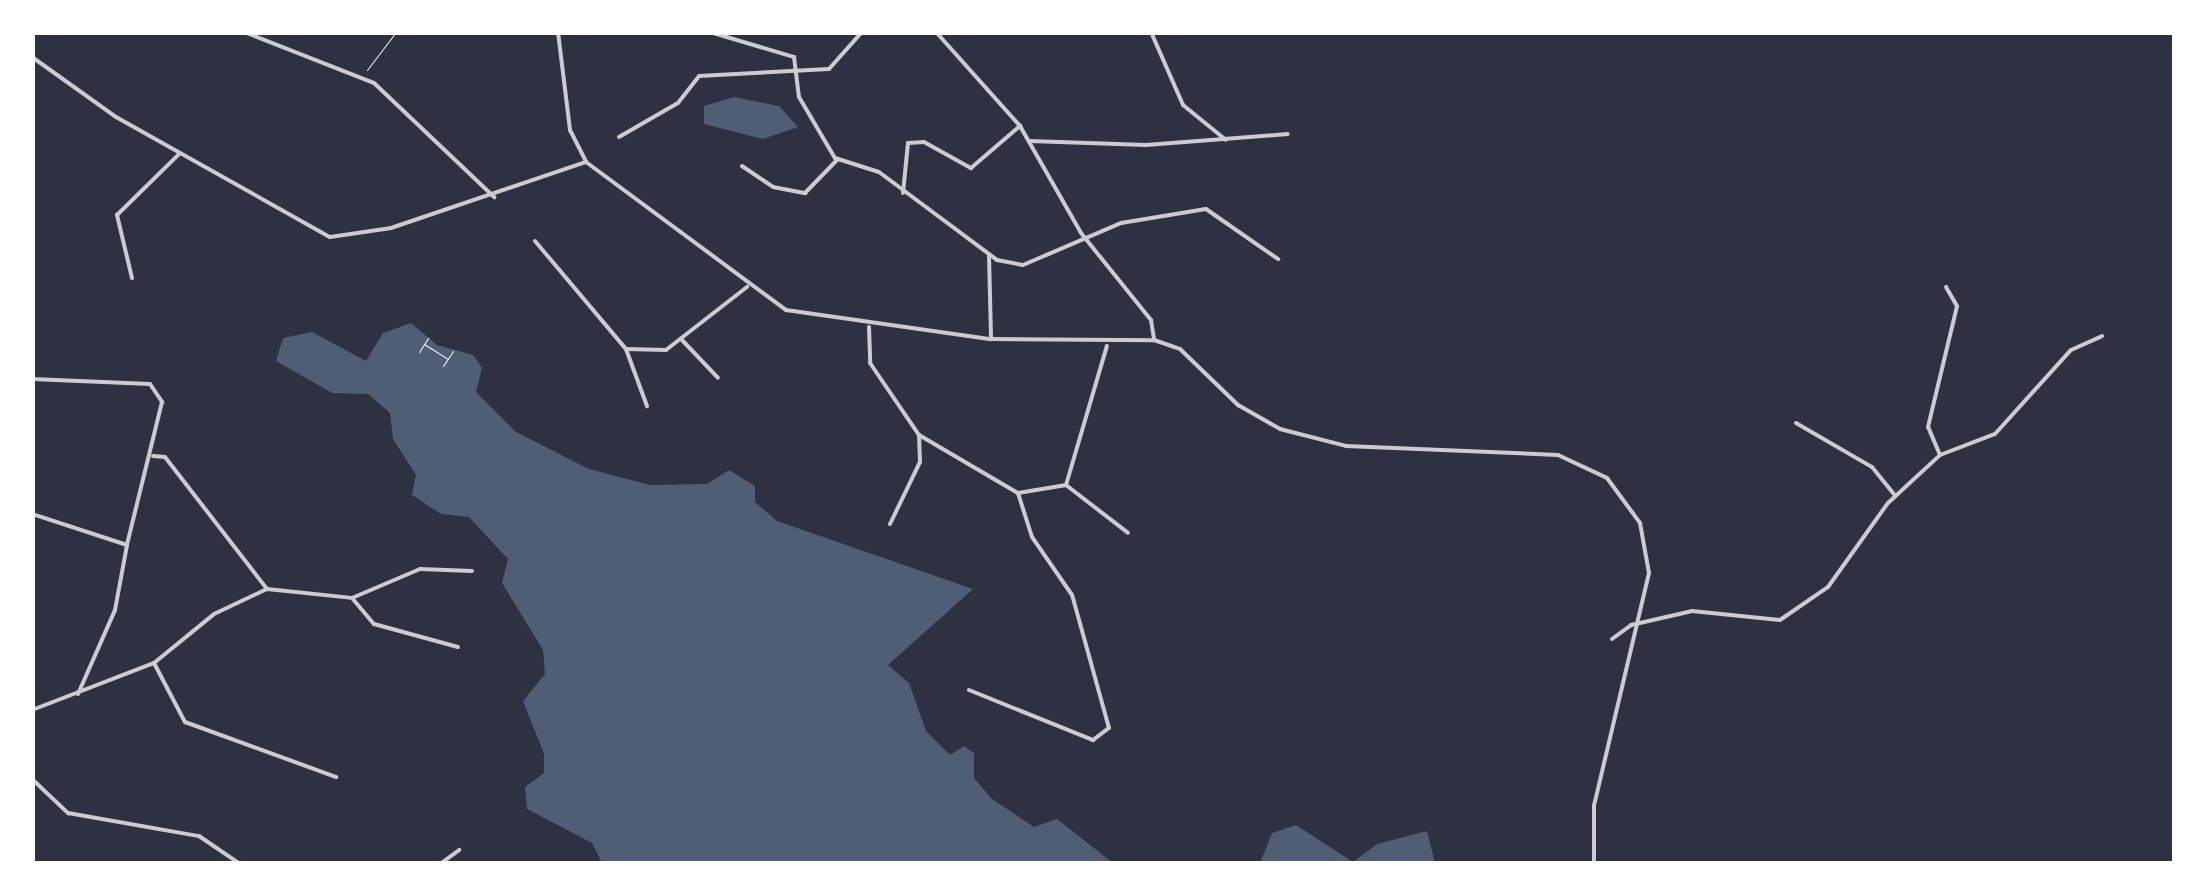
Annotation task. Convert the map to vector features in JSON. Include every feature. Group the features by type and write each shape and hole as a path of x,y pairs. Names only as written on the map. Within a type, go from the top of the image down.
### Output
{"street":[{"path":"244,32 362,76 411,110 494,198"},
{"path":"558,32 570,130 586,162 747,287 802,316 991,339 1107,346 1154,340 1180,349 1258,419 1324,442 1541,453 1589,466 1624,494 1645,534 1640,623 1594,806 1594,864"},
{"path":"710,32 790,54 806,113 838,159 879,172 989,255 1023,265 1085,237 1206,210 1278,259"},
{"path":"618,138 678,103 699,76 796,72 840,64 862,32"},
{"path":"936,32 1030,140 1085,237 1150,320 1154,340"},
{"path":"1151,32 1183,105 1226,140"},
{"path":"32,57 180,154 330,237 494,198 586,162"},
{"path":"902,193 908,143 924,142 971,168 1020,126"},
{"path":"1030,140 1226,140 1288,134"},
{"path":"132,278 117,215 180,154"},
{"path":"742,166 774,187 805,192 838,159"},
{"path":"535,241 626,349 646,406"},
{"path":"989,255 991,339"},
{"path":"1940,454 1928,427 1957,306 1946,286"},
{"path":"626,349 666,350 747,287"},
{"path":"869,326 870,363 919,435 1018,493 1066,485 1128,534"},
{"path":"1612,639 1640,623 1722,608 1775,623 1832,582 1896,496 1940,454 1995,434 2072,350 2102,336"},
{"path":"682,340 718,378"},
{"path":"1066,485 1107,346"},
{"path":"32,379 150,384 160,392 153,456 127,544 118,598 78,694"},
{"path":"1796,423 1872,467 1896,496"},
{"path":"890,524 920,462 919,435"},
{"path":"153,456 165,458 267,589"},
{"path":"969,690 1093,740 1110,728 1072,594 1032,537 1018,493"},
{"path":"32,514 127,544"},
{"path":"32,710 154,663 214,614 267,589 352,598 420,569 472,571"},
{"path":"352,598 374,624 458,647"},
{"path":"154,663 185,722 336,777"},
{"path":"32,778 68,813 199,836 240,864"},
{"path":"440,864 459,850"}],"path":[{"path":"362,76 396,32"},
{"path":"419,352 428,338"},
{"path":"424,344 448,359"},
{"path":"443,366 452,351"}],"water":[{"path":"734,97 779,106 798,127 763,139 704,124 704,106"},
{"path":"411,323 437,345 473,355 482,368 476,392 516,432 589,469 650,485 707,484 729,470 755,486 755,502 777,521 973,589 888,665 909,683 926,731 950,755 964,746 974,753 974,778 992,799 1034,827 1057,819 1113,863 602,863 592,843 527,809 525,787 544,773 544,754 523,701 545,674 543,650 502,583 508,559 469,517 441,514 412,495 416,475 393,439 390,413 368,394 332,393 276,361 283,338 312,332 366,361 383,333"},
{"path":"1296,825 1353,862 1377,844 1427,831 1435,863 1260,863 1272,833"}]}
